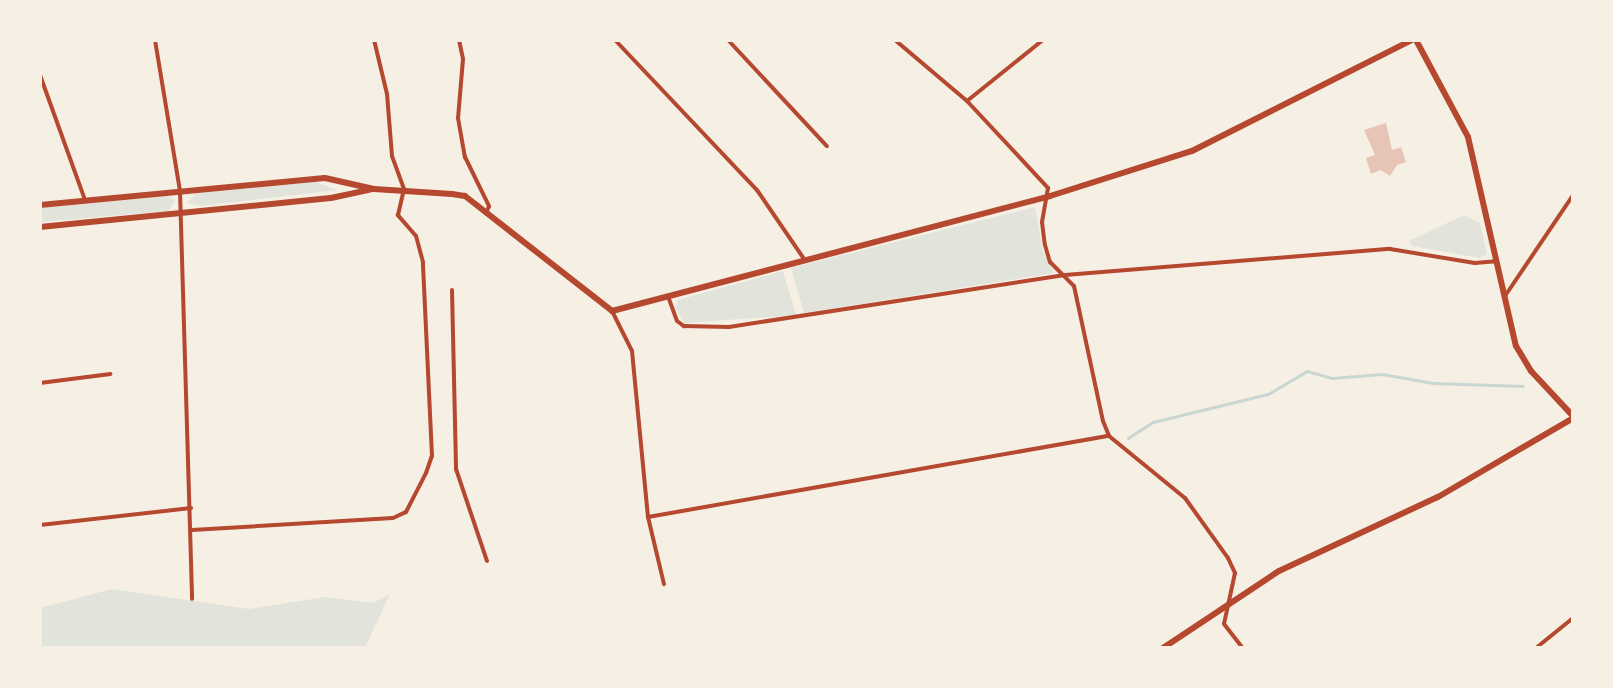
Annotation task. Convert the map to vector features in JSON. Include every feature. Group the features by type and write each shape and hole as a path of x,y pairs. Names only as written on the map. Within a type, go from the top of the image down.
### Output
{"main road":[{"path":"40,227 331,198 374,189 465,196 612,311 669,299 804,259 1050,196 1192,151 1414,40 1468,137 1503,298 1523,359 1573,417 1438,497 1279,571 1163,648"},
{"path":"40,205 325,178 374,189"}],"street":[{"path":"155,40 180,191 192,599"},
{"path":"192,530 393,518 406,512 432,456 423,262 416,236 398,215 404,189 392,156 387,94 374,40"},
{"path":"459,40 463,59 458,118 465,157 489,206 486,213"},
{"path":"615,40 757,190 804,259"},
{"path":"728,40 827,146"},
{"path":"895,40 967,101 1042,180 1050,196 1043,208 1045,245 1050,262 1074,286 1109,436 1185,498 1228,558 1235,573 1224,624 1243,648"},
{"path":"967,101 1043,40"},
{"path":"40,75 85,200"},
{"path":"1503,298 1573,195"},
{"path":"669,299 677,321 684,326 729,327 1065,275 1390,249 1496,261"},
{"path":"452,290 456,469 487,561"},
{"path":"612,311 632,351 648,517 664,584"},
{"path":"40,383 110,374"},
{"path":"648,517 1109,436"},
{"path":"40,525 191,508"},
{"path":"1536,648 1573,618"}],"shaded area":[{"path":"316,182 337,190 200,206 187,203 197,193"},
{"path":"168,196 175,201 168,211 40,222 40,208"},
{"path":"1035,207 1043,251 1054,273 804,313 791,268"},
{"path":"1464,215 1480,223 1487,254 1480,258 1412,246 1409,241"},
{"path":"783,271 796,315 685,323 675,308 678,300"},
{"path":"112,589 249,609 325,597 373,603 390,594 365,648 40,648 40,608"}],"building":[{"path":"1386,123 1392,150 1401,147 1406,162 1397,165 1390,176 1381,170 1371,174 1366,158 1375,155 1364,130"}],"waterway":[{"path":"1128,438 1153,422 1268,394 1307,371 1332,378 1382,374 1433,383 1523,386"}]}
